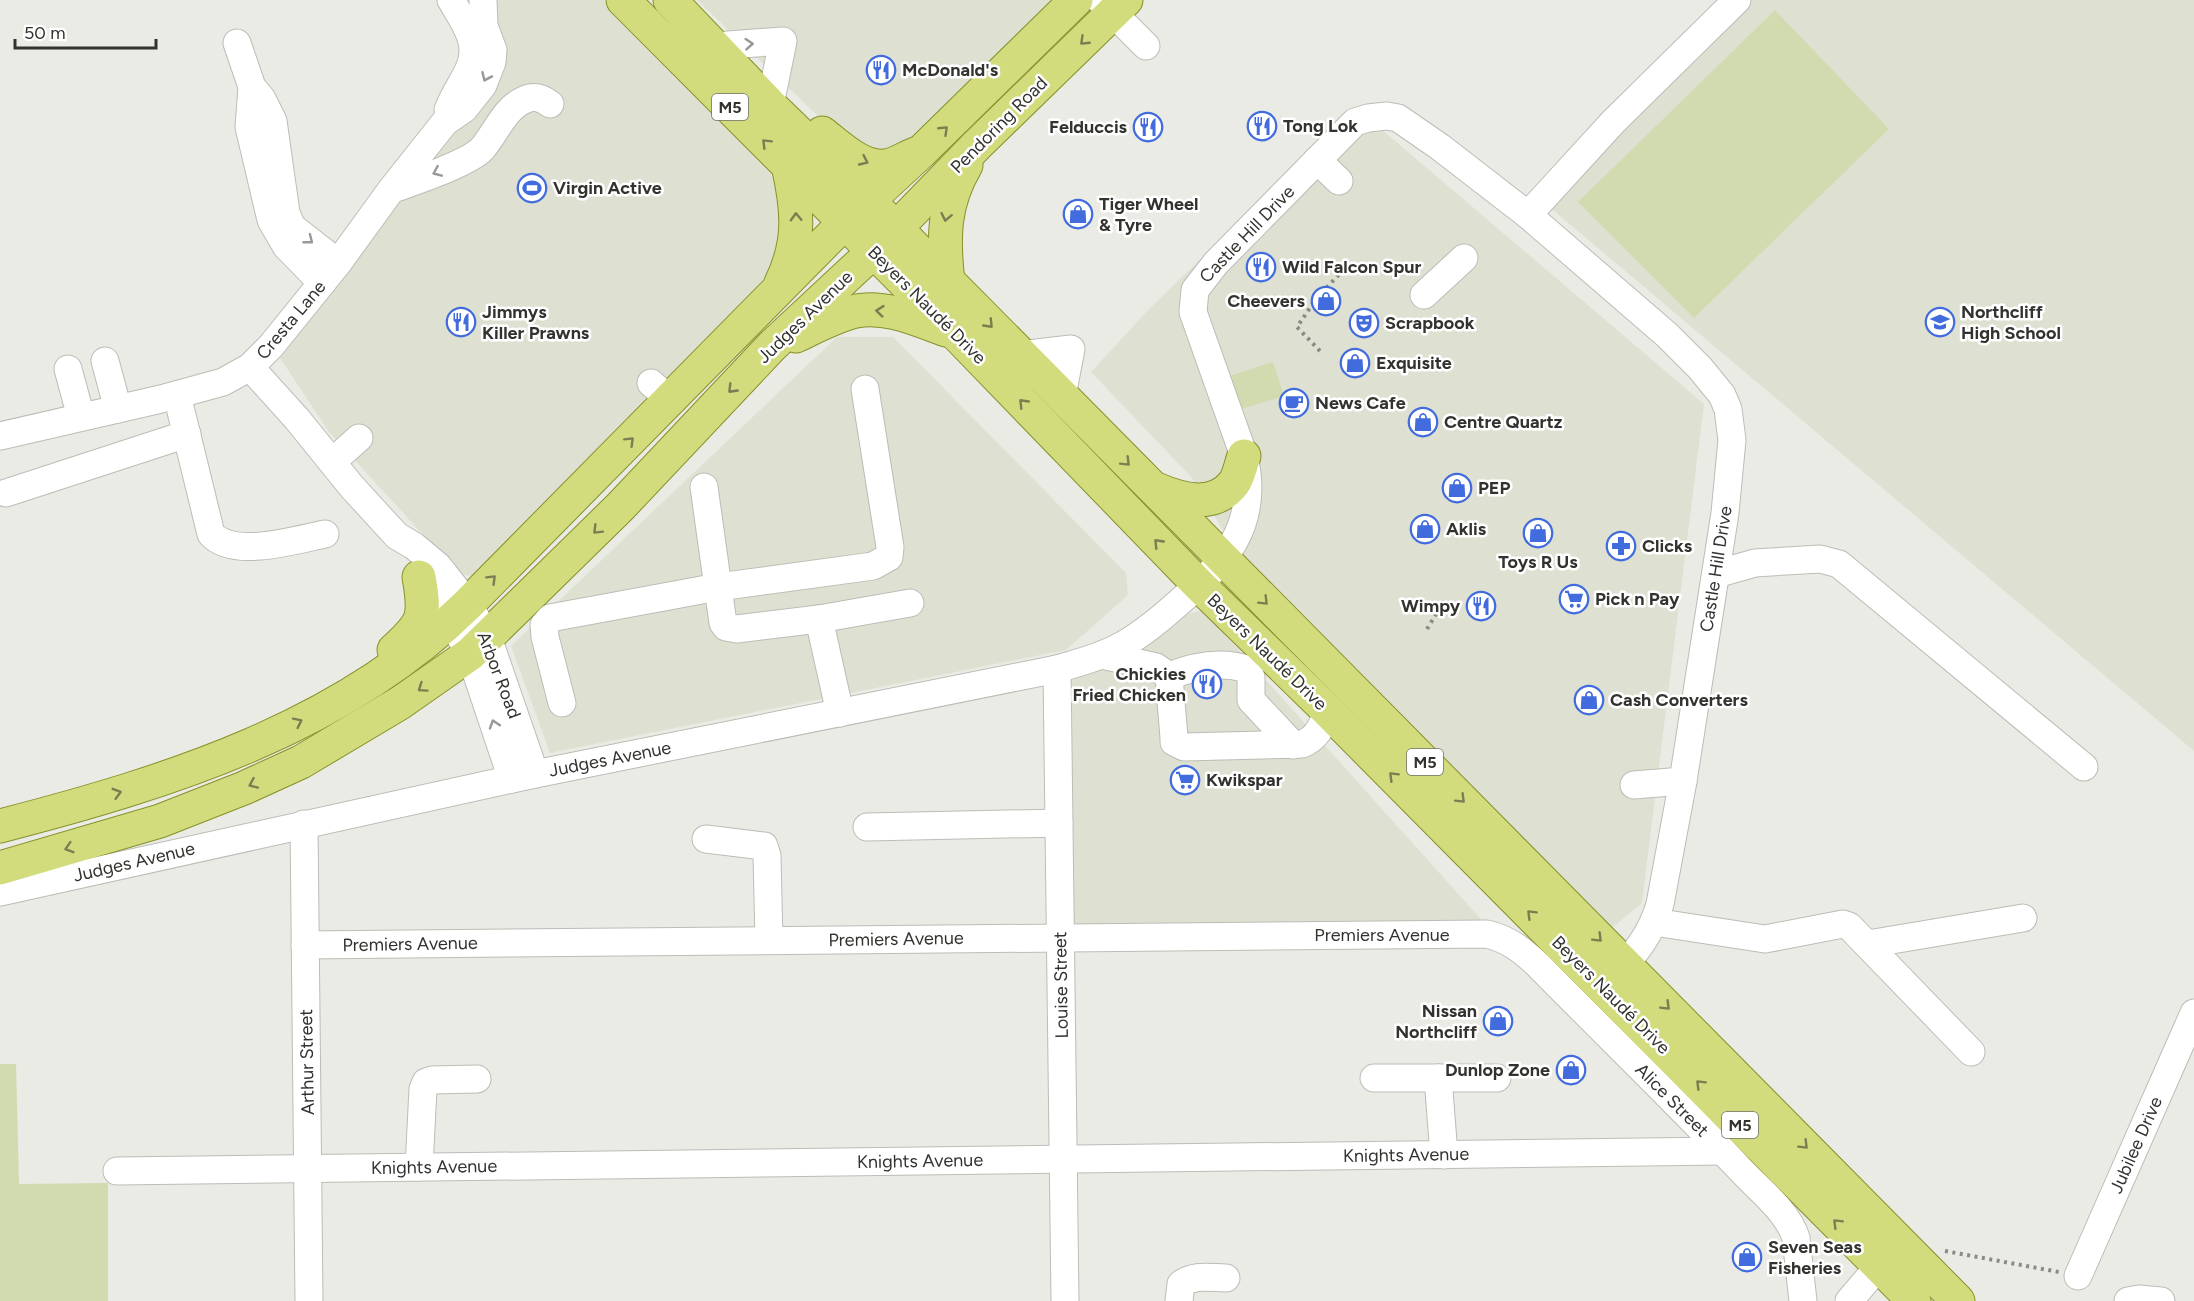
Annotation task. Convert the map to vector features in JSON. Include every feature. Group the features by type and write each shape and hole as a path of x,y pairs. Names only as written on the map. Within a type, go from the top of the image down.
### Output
{"main road":[{"name":"Beyers Naudé Drive","path":"623,0 789,165 857,211"},
{"name":"Beyers Naudé Drive","path":"670,0 774,108 857,211 884,240 956,334 1199,585 1328,711 1613,975"},
{"name":"Pendoring Road","path":"857,211 921,152 1076,0"},
{"name":"Pendoring Road","path":"884,240 1113,4"},
{"path":"774,108 813,127 847,152 871,165 885,166 921,152"},
{"path":"948,282 944,226 958,178 977,145"},
{"path":"777,293 789,268 796,234 796,206 789,165"},
{"name":"Judges Avenue","path":"0,826 124,791 197,767 302,720 356,691 428,641 459,612 661,392 777,293 857,211"},
{"name":"Beyers Naudé Drive","path":"884,240 948,282 1223,560 1613,975 1889,1253 1914,1301"},
{"name":"Judges Avenue","path":"0,868 160,821 244,788 301,762 400,704 479,646 620,507 772,346 884,240"},
{"path":"772,346 854,311 867,310 907,315 956,334"},
{"path":"1151,487 1177,498 1197,501 1220,496 1235,482 1244,456"},
{"path":"356,691 377,665 412,634 420,620 424,603 419,577"},
{"name":"Beyers Naudé Drive","path":"1889,1253 1935,1259 1958,1301"}],"street":[{"name":"Cresta Lane","path":"439,129 450,103 469,71 473,56 470,31 451,0"},
{"name":"Cresta Lane","path":"0,436 177,395 223,382 250,367 272,346 330,273 439,129 464,109 483,85 493,50 483,13 470,0"},
{"path":"1113,4 1146,46"},
{"path":"1527,215 1726,5"},
{"path":"714,46 783,41 774,108"},
{"path":"237,43 251,98 261,124 267,155 262,180 271,220 279,236 292,252 330,273"},
{"path":"391,190 457,163 481,150 520,102 531,97 550,104"},
{"path":"251,98 262,99 273,121 289,222 330,273"},
{"name":"Castle Hill Drive","path":"1199,585 1223,560 1243,521 1249,499 1249,477 1244,456 1193,312 1193,295 1216,263 1355,122 1377,117 1398,118 1440,147 1527,215 1667,335 1700,368 1722,395 1728,409 1732,440 1725,513 1683,782 1660,904 1654,922 1641,944 1613,975"},
{"path":"439,129 460,148 481,150"},
{"path":"1317,160 1338,181"},
{"path":"1424,295 1464,258"},
{"path":"105,361 118,409"},
{"name":"Arbor Road","path":"250,367 397,536 414,546 438,566 459,612 479,646 524,777"},
{"path":"68,369 81,417"},
{"path":"562,702 545,637 544,625 550,618 718,587 873,566 889,557 890,547 865,389"},
{"path":"177,395 211,534 219,543 241,546 272,545 325,534"},
{"path":"6,493 187,434"},
{"path":"332,462 359,438"},
{"path":"704,487 723,623 726,627 751,628 910,603"},
{"name":"Arbor Road","path":"397,536 408,561 419,577 459,612"},
{"path":"1716,574 1755,563 1820,559 1839,564 2084,767"},
{"name":"Judges Avenue","path":"0,892 524,777 1056,669 1102,655 1134,638 1199,585"},
{"path":"819,619 840,713"},
{"path":"1151,626 1162,672 1174,742 1179,746 1191,748 1293,745 1308,742 1316,736 1328,711"},
{"path":"1102,655 1162,672 1199,666 1244,668 1251,676 1251,700 1293,745"},
{"name":"Louise Street","path":"1056,669 1065,1301"},
{"path":"1634,785 1683,782"},
{"path":"867,827 1059,823"},
{"name":"Arthur Street","path":"304,824 309,1301"},
{"path":"706,839 764,846 767,856 769,940"},
{"path":"1868,944 2023,918"},
{"path":"1654,922 1765,939 1843,924 1849,926 1971,1052"},
{"name":"Premiers Avenue","path":"305,945 1487,934"},
{"name":"Alice Street","path":"1487,934 1506,940 1537,964 1723,1151 1784,1217 1793,1229 1803,1301"},
{"name":"Jubilee Drive","path":"2078,1276 2194,1013"},
{"path":"1374,1078 1497,1078"},
{"path":"1438,1078 1444,1155"},
{"path":"419,1167 423,1089 426,1082 477,1079"},
{"name":"Knights Avenue","path":"117,1171 1723,1151"},
{"path":"1849,1301 1889,1253"},
{"path":"1935,1259 1977,1301"},
{"path":"1179,1301 1181,1284 1188,1279 1226,1278"},
{"path":"2128,1301 2139,1299 2161,1301"}],"path":[{"path":"1320,351 1297,327 1316,299 1344,269"},
{"path":"1427,629 1444,601"},
{"path":"1935,1259 2078,1276"}],"shaded area":[{"path":"480,0 604,0 782,186 774,287 473,576 459,574 329,432 280,358 492,54"},
{"path":"697,0 1059,0 917,143 883,155 846,143"},
{"name":"Northcliff High School","path":"1742,0 2194,0 2194,751 1541,200"},
{"path":"1360,111 1704,404 1642,903 1612,928 1232,546 1192,478 1091,372 1148,310 1303,160"},
{"path":"837,337 893,337 1126,573 1128,595 1066,650 550,753 511,646"},
{"path":"1203,610 1488,927 1066,925 1058,671 1171,619"}],"green space":[{"path":"1775,10 1889,129 1694,318 1578,202"},
{"path":"1273,362 1284,396 1241,409 1230,376"},
{"path":"0,1064 16,1064 19,1184 108,1183 108,1301 0,1301"}],"place":[{"name":"McDonald's","path":"881,70"},
{"name":"Tong Lok","path":"1262,126"},
{"name":"Felduccis","path":"1148,127"},
{"name":"Virgin Active","path":"532,188"},
{"name":"Tiger Wheel & Tyre","path":"1078,214"},
{"name":"Wild Falcon Spur","path":"1261,267"},
{"name":"Cheevers","path":"1326,301"},
{"name":"Jimmys Killer Prawns","path":"461,322"},
{"name":"Northcliff High School","path":"1940,322"},
{"name":"Scrapbook","path":"1364,323"},
{"name":"Exquisite","path":"1355,363"},
{"name":"News Cafe","path":"1294,403"},
{"name":"Centre Quartz","path":"1423,422"},
{"name":"PEP","path":"1457,488"},
{"name":"Aklis","path":"1425,529"},
{"name":"Toys R Us","path":"1538,533"},
{"name":"Clicks","path":"1621,546"},
{"name":"Pick n Pay","path":"1574,599"},
{"name":"Wimpy","path":"1481,606"},
{"name":"Chickies Fried Chicken","path":"1207,684"},
{"name":"Cash Converters","path":"1589,700"},
{"name":"Kwikspar","path":"1185,780"},
{"name":"Nissan Northcliff","path":"1498,1021"},
{"name":"Dunlop Zone","path":"1571,1070"},
{"name":"Seven Seas Fisheries","path":"1747,1257"}]}
